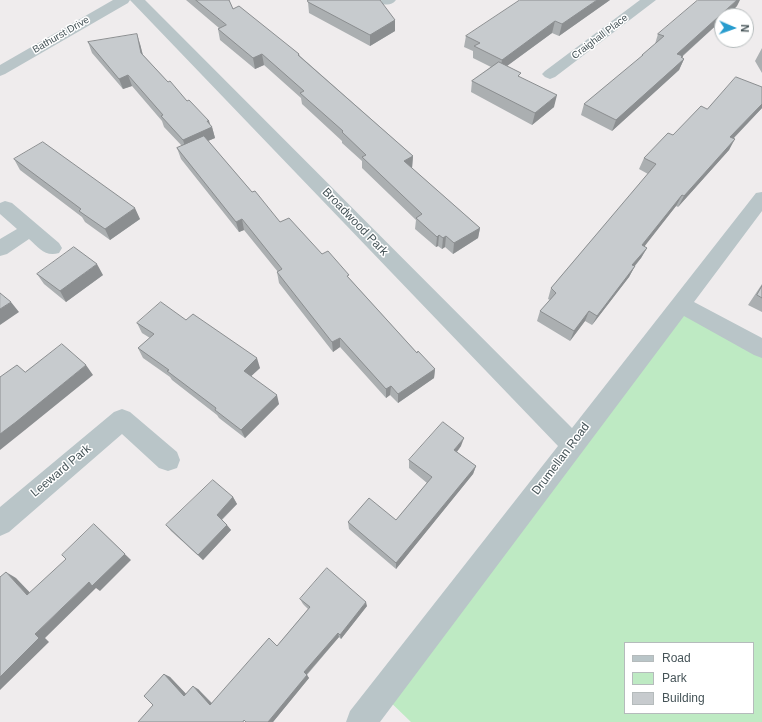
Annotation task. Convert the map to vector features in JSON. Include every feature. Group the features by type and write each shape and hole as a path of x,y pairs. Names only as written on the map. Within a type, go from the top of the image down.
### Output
{"street":[{"name":"Bathurst Drive","path":"0,71 123,0"},
{"name":"Broadwood Park","path":"137,0 572,444"},
{"name":"Craighall Place","path":"550,74 649,0"},
{"name":"Drumellan Road","path":"361,722 572,444 762,198"},
{"path":"5,208 52,248"},
{"path":"0,248 29,230"},
{"path":"680,304 762,349"},
{"name":"Leeward Park","path":"0,523 115,414 168,460"}],"green space":[{"path":"681,304 762,349 762,722 411,722 382,694"}],"building":[{"path":"196,0 229,0 233,9 239,6 299,54 298,55 413,156 404,161 480,228 454,243 446,236 443,238 439,235 437,237 416,218 422,214 362,157 366,155 342,132 343,131 300,93 304,91 262,54 253,58 218,29 226,25"},
{"path":"308,0 380,0 395,20 370,35 308,2"},
{"path":"520,0 597,0 562,24 555,21 502,60 474,46 480,43 466,36"},
{"path":"698,0 737,0 728,8 714,8 714,21 677,54 683,56 681,57 684,59 616,120 584,104 664,36 658,34"},
{"path":"137,34 141,53 168,82 170,81 187,101 189,100 209,121 207,121 212,127 183,140 161,116 163,115 128,75 119,79 88,42"},
{"path":"499,62 521,73 518,76 557,95 535,113 472,81"},
{"path":"736,77 762,87 762,104 730,137 735,139 684,196 682,195 642,245 647,248 632,265 635,266 597,316 589,311 574,331 540,311 556,293 551,288 656,164 644,158 668,133 673,135 701,106 707,109"},
{"path":"204,136 252,192 255,191 280,222 289,218 322,254 328,251 349,275 347,276 417,353 418,351 435,369 398,394 391,386 386,389 340,338 332,342 277,272 282,269 242,219 236,222 177,148"},
{"path":"43,142 135,208 105,229 79,211 81,209 14,159"},
{"path":"74,247 97,264 60,291 37,274"},
{"path":"762,286 762,298 757,295"},
{"path":"0,293 11,302 0,309"},
{"path":"161,302 186,320 193,314 257,358 244,371 277,395 241,430 215,410 216,408 167,371 169,370 138,348 154,334 137,323"},
{"path":"62,344 86,365 0,434 0,377 17,365 25,372"},
{"path":"443,422 464,438 454,450 476,466 396,563 348,522 369,498 396,520 432,477 409,460"},
{"path":"213,480 233,497 217,515 227,525 198,555 166,525"},
{"path":"94,524 125,554 92,586 89,582 35,634 39,638 0,677 0,577 6,572 27,595 66,559 62,555"},
{"path":"327,568 366,602 340,635 338,633 304,672 307,675 268,722 246,722 244,720 243,722 138,722 153,705 144,696 164,674 184,696 193,686 210,705 269,638 277,646 310,607 300,599"}]}
